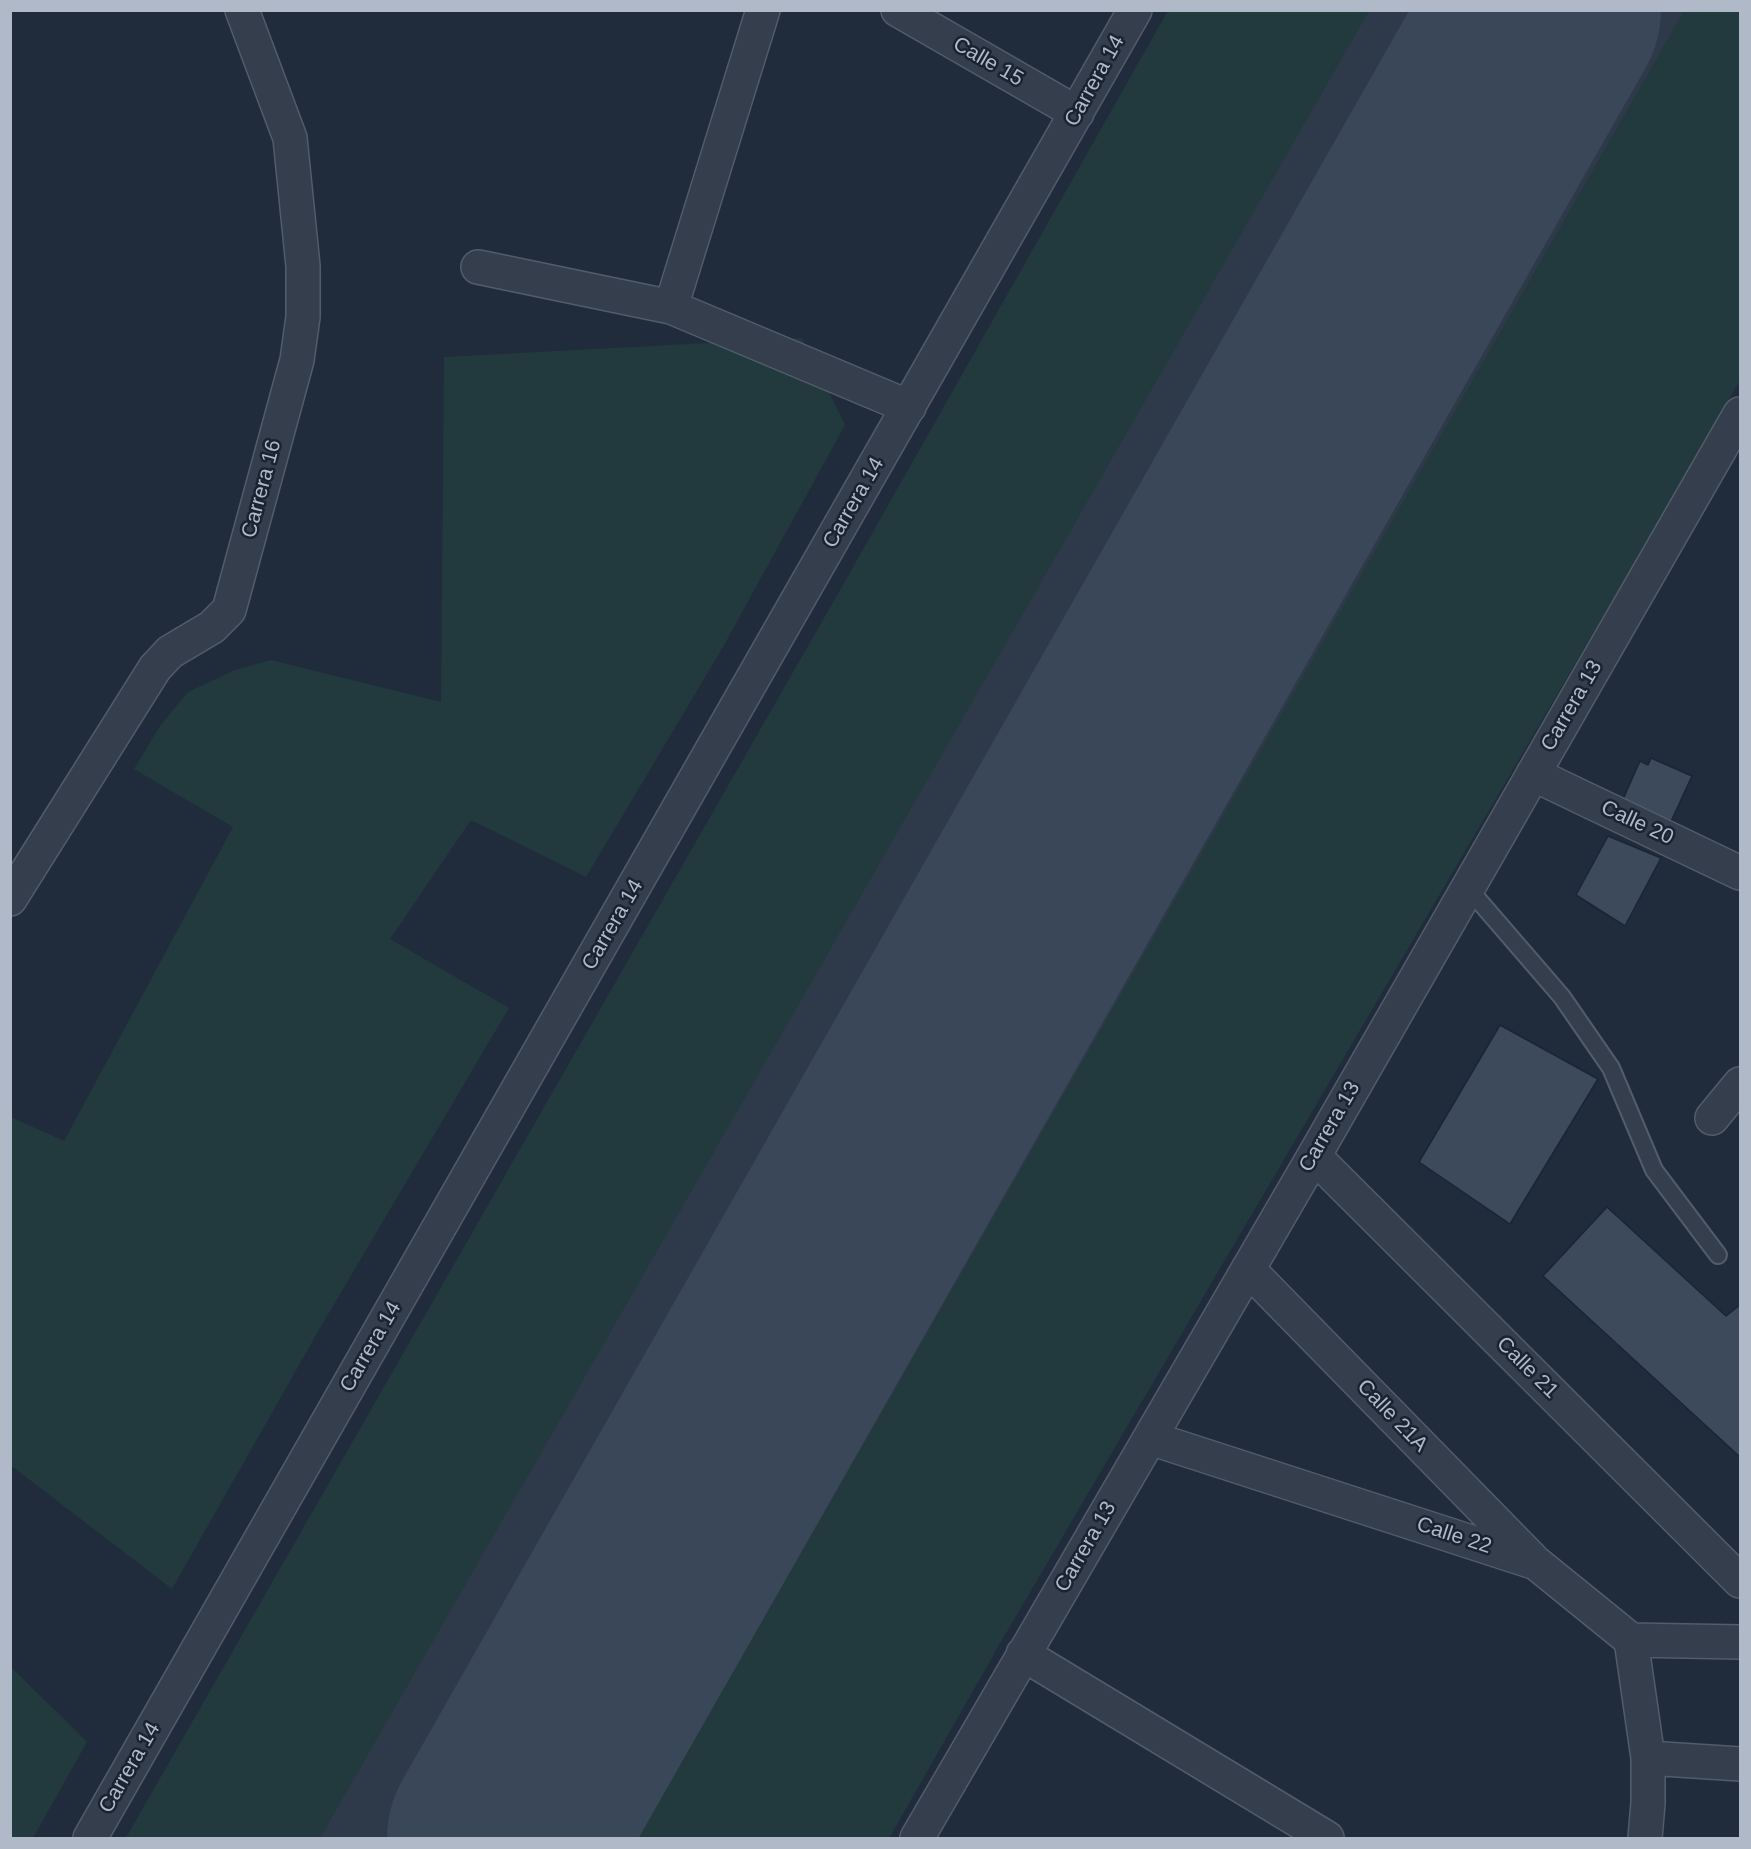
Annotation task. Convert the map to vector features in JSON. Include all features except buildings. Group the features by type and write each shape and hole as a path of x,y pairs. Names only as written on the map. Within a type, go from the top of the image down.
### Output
{"street":[{"name":"Carrera 16","path":"10,899 155,668 170,652 212,627 229,610 297,360 303,317 303,266 290,138 242,10"},
{"path":"671,307 763,10"},
{"name":"Calle 15","path":"898,10 1077,113"},
{"name":"Carrera 14","path":"90,1839 1135,10"},
{"path":"478,267 671,307 909,407"},
{"name":"Carrera 13","path":"917,1839 1314,1156 1740,414"},
{"name":"Calle 20","path":"1533,774 1740,873"},
{"path":"1712,1118 1740,1084"},
{"name":"Calle 21","path":"1314,1156 1740,1581"},
{"name":"Calle 21A","path":"1248,1269 1536,1563"},
{"name":"Calle 22","path":"1150,1438 1536,1563 1631,1640"},
{"path":"1645,1839 1648,1758 1631,1640 1740,1642"},
{"path":"1023,1654 1327,1839"},
{"path":"1648,1758 1740,1764"}],"lane":[{"path":"1468,888 1562,997 1611,1068 1654,1170 1718,1255"}],"shaded area":[{"path":"1168,11 1740,11 1740,380 1000,1643 889,1838 126,1838 842,587"}],"green space":[{"path":"1168,11 1369,11 320,1838 126,1838 842,587"},
{"path":"1684,11 1740,11 1740,380 1686,475 1000,1643 889,1838 638,1838"},
{"path":"802,338 845,425 723,647 586,877 471,820 390,939 509,1008 320,1328 172,1589 13,1467 11,1468 11,1117 64,1141 233,827 134,769 160,726 188,692 235,670 271,660 441,702 444,357"},
{"path":"10,1666 87,1742 33,1838 11,1838"}],"runway":[{"path":"504,1838 1544,10"}]}
